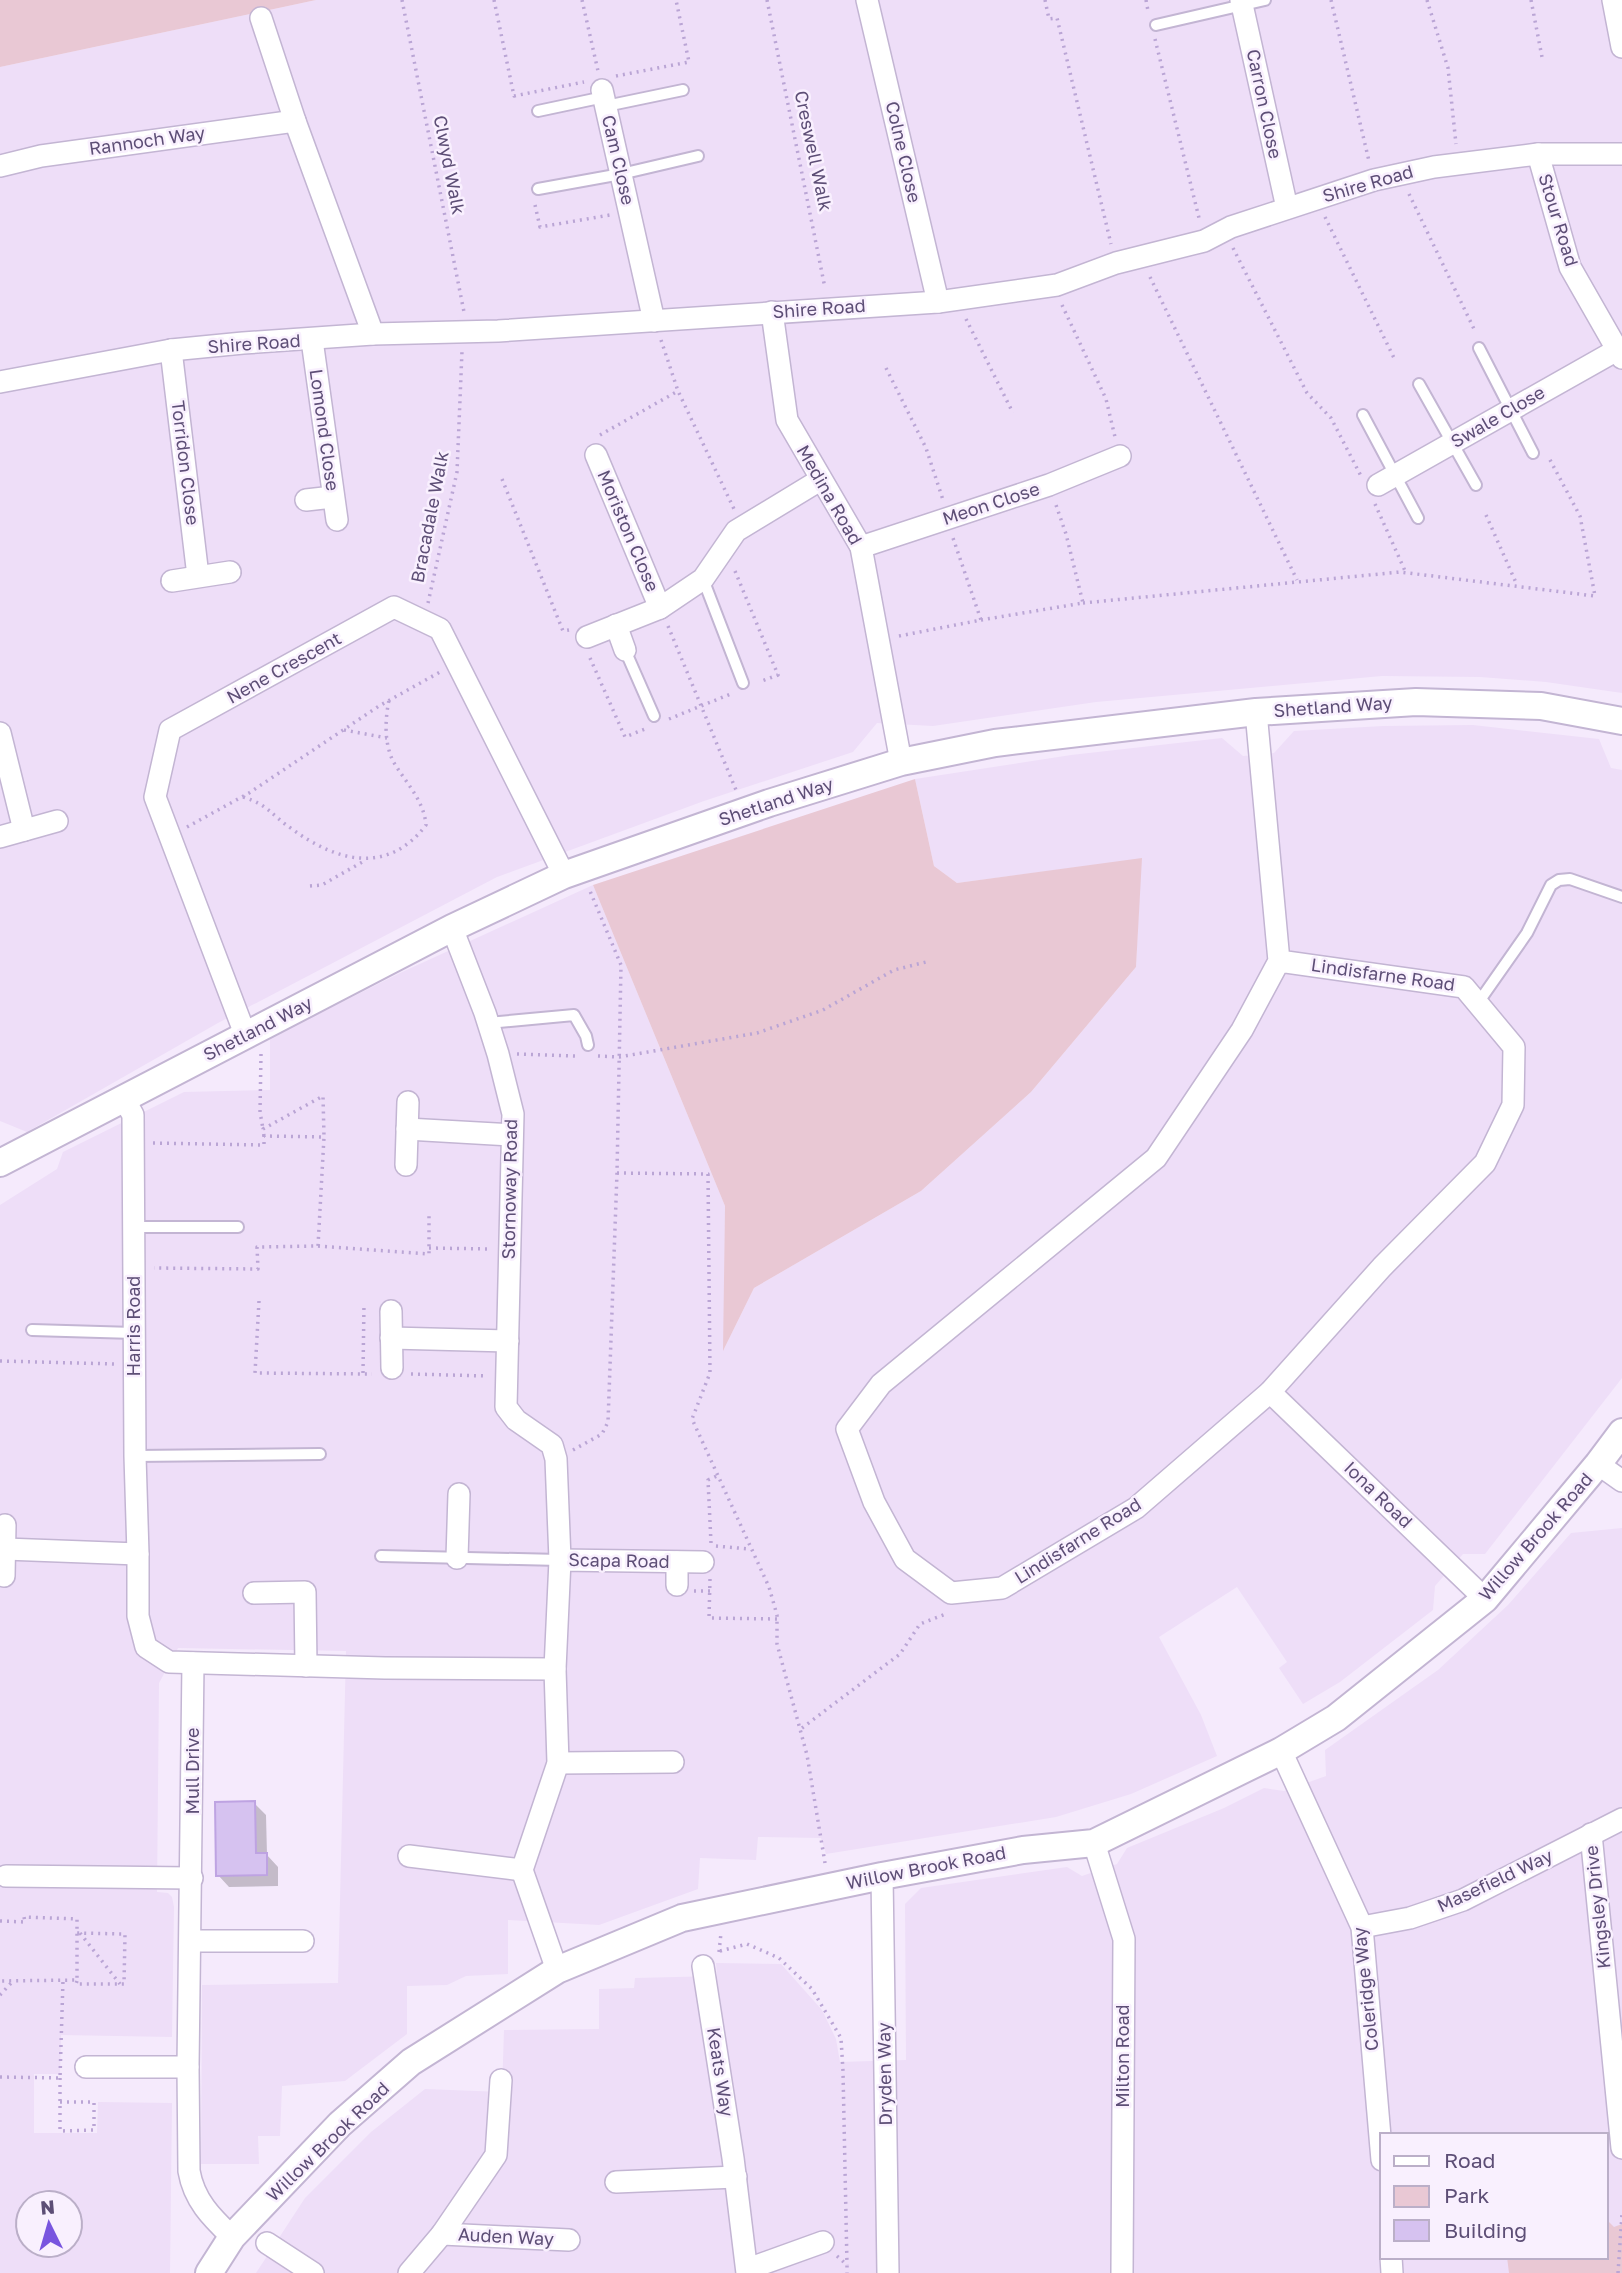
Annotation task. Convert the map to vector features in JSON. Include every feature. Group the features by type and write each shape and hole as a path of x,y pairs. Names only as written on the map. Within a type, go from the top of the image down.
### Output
{"street":[{"name":"Colne Close","path":"870,0 948,300"},
{"path":"1613,0 1622,47"},
{"name":"Carron Close","path":"1241,2 1287,208"},
{"path":"262,18 295,121 373,334"},
{"name":"Cam Close","path":"603,93 654,321"},
{"name":"Rannoch Way","path":"0,166 41,156 295,121"},
{"name":"Shire Road","path":"0,382 171,350 243,343 654,321 948,300 1057,285 1115,263 1204,241 1287,208 1374,180 1458,164 1538,154 1622,154"},
{"name":"Stour Road","path":"1538,154 1570,267 1620,354"},
{"name":"Medina Road","path":"772,312 787,420 861,547 901,762"},
{"name":"Lomond Close","path":"312,340 337,520"},
{"name":"Torridon Close","path":"171,350 198,576"},
{"name":"Swale Close","path":"1378,486 1512,409 1620,354"},
{"name":"Moriston Close","path":"596,454 660,608"},
{"name":"Meon Close","path":"861,547 1049,485 1120,456"},
{"name":"Moriston Close","path":"587,637 660,608 703,579 736,531 820,480"},
{"path":"306,500 333,497"},
{"path":"172,581 230,572"},
{"name":"Nene Crescent","path":"250,1032 155,797 170,730 394,607 440,629 572,872"},
{"path":"617,625 625,650"},
{"name":"Shetland Way","path":"1,1160 124,1100 452,928 572,872 744,811 901,762 995,743 1256,712 1416,702 1541,706 1622,721"},
{"path":"1256,712 1279,961"},
{"path":"0,733 24,830"},
{"path":"0,837 57,821"},
{"name":"Stornoway Road","path":"452,928 488,1023 513,1114 506,1407 516,1420 552,1445 556,1459"},
{"name":"Lindisfarne Road","path":"1279,961 1464,987 1478,1003 1514,1047 1513,1105 1485,1163 1382,1268 1270,1392 1136,1508 1002,1588 951,1592 905,1559 874,1502 847,1429 881,1384 1156,1158 1242,1030 1279,961"},
{"name":"Harris Road","path":"124,1100 133,1115 138,1616 146,1647 169,1662 193,1664 555,1669"},
{"path":"407,1165 408,1102"},
{"path":"407,1129 512,1135"},
{"path":"391,1311 393,1372"},
{"path":"391,1338 508,1341"},
{"name":"Iona Road","path":"1270,1392 1485,1599"},
{"name":"Willow Brook Road","path":"209,2273 232,2237 340,2124 411,2062 557,1970 682,1919 882,1876 1023,1850 1094,1843 1282,1751 1336,1718 1485,1599 1622,1432"},
{"path":"556,1459 560,1560"},
{"path":"1598,1464 1622,1481"},
{"path":"457,1558 459,1494"},
{"path":"4,1576 5,1525"},
{"path":"5,1549 138,1555"},
{"name":"Scapa Road","path":"522,1870 558,1763 555,1669 560,1560 677,1562 706,1567"},
{"path":"677,1562 677,1586"},
{"path":"254,1593 305,1592 306,1667"},
{"name":"Mull Drive","path":"193,1664 189,2171 191,2187 210,2216 232,2237"},
{"name":"Coleridge Way","path":"1282,1751 1362,1927 1380,2137"},
{"path":"558,1763 673,1762"},
{"name":"Masefield Way","path":"1362,1927 1410,1918 1463,1900 1622,1819"},
{"name":"Kingsley Drive","path":"1591,1834 1622,2148"},
{"name":"Milton Road","path":"1094,1843 1124,1939 1122,2273"},
{"path":"409,1856 522,1870 557,1970"},
{"path":"6,1876 192,1878"},
{"name":"Dryden Way","path":"882,1876 888,2273"},
{"path":"191,1941 303,1941"},
{"name":"Keats Way","path":"703,1966 736,2178 747,2271 823,2242"},
{"path":"86,2067 188,2067"},
{"name":"Auden Way","path":"409,2273 442,2234 496,2155 501,2080"},
{"path":"616,2182 736,2178"},
{"name":"Auden Way","path":"442,2234 569,2240"},
{"path":"267,2243 313,2273"}],"lane":[{"path":"1154,26 1241,2 1265,0"},
{"path":"538,111 603,93 683,90"},
{"path":"536,191 698,156"},
{"path":"1479,348 1534,453"},
{"path":"1419,384 1476,485"},
{"path":"1363,415 1378,486 1418,518"},
{"path":"703,579 743,683"},
{"path":"625,650 654,716"},
{"path":"1478,1003 1527,933 1551,885 1559,880 1570,879 1622,897"},
{"path":"488,1023 574,1016 586,1036 590,1051"},
{"path":"134,1227 239,1227"},
{"path":"32,1330 134,1333"},
{"path":"135,1456 320,1454"},
{"path":"381,1556 560,1560"}],"path":[{"name":"Clwyd Walk","path":"402,0 469,333"},
{"path":"495,0 514,96 603,93 689,62 676,0"},
{"path":"582,0 603,93"},
{"name":"Creswell Walk","path":"767,0 813,219 828,307"},
{"path":"1045,0 1049,19 1057,18 1115,263"},
{"path":"1146,0 1149,13"},
{"path":"1331,0 1374,180"},
{"path":"1427,0 1448,68 1458,164"},
{"path":"1531,0 1542,57"},
{"path":"1154,26 1204,241"},
{"path":"1400,174 1475,331"},
{"path":"536,191 540,227 630,211"},
{"path":"1316,199 1395,360"},
{"path":"1224,231 1307,393 1331,418 1378,486 1406,573"},
{"path":"1140,257 1297,580"},
{"path":"1057,285 1063,312 1106,399 1120,456"},
{"path":"948,300 968,325 1013,413"},
{"path":"654,321 677,391 743,527"},
{"name":"Bracadale Walk","path":"424,622 457,472 469,333"},
{"path":"886,368 926,448 943,499 946,518 981,621"},
{"path":"596,454 591,440 677,391"},
{"path":"879,640 1083,603 1297,580 1406,573 1595,596 1580,516 1546,453"},
{"path":"502,479 563,631 575,630 587,637 584,644 625,737 646,728"},
{"path":"1049,485 1066,534 1083,603"},
{"path":"1486,516 1517,585"},
{"path":"725,547 778,675 757,683"},
{"path":"660,608 744,811"},
{"path":"170,835 243,797 389,700 457,663"},
{"path":"668,720 735,692"},
{"path":"310,886 322,885 366,860 390,854 414,841 426,825 415,793 392,759 385,717 389,700"},
{"path":"343,730 387,738"},
{"path":"243,797 261,803 289,828 320,848 366,860"},
{"path":"556,1459 602,1434 608,1422 617,1173 621,965 572,872"},
{"path":"590,1051 619,1057 757,1033 823,1010 894,970 930,961"},
{"path":"133,1143 264,1145 260,1112 262,1043 250,1032"},
{"path":"498,1054 579,1056"},
{"path":"263,1129 323,1096 324,1137 318,1246"},
{"path":"264,1136 324,1137"},
{"path":"617,1173 708,1174 710,1373 692,1419 769,1587 777,1619 777,1644 802,1728 829,1887"},
{"path":"134,1268 258,1269 257,1247 318,1246 429,1254 429,1216"},
{"path":"429,1248 510,1249"},
{"path":"259,1301 256,1373 393,1372 507,1376"},
{"path":"363,1303 363,1373"},
{"path":"0,1361 135,1364"},
{"path":"717,1476 708,1480 711,1546 749,1549"},
{"path":"706,1567 709,1618 777,1619"},
{"path":"802,1728 901,1654 920,1624 955,1610"},
{"path":"720,1951 723,1910"},
{"path":"0,1921 25,1922 24,1917 77,1919 76,1984 124,1984 125,1934 78,1933"},
{"path":"78,1933 120,1984"},
{"path":"703,1966 720,1951 747,1944 779,1958 812,1989 841,2038 844,2071 847,2265"},
{"path":"60,2102 94,2102 94,2130 60,2131 60,2102 60,2078 63,1980"},
{"path":"0,1981 77,1980"},
{"path":"0,1995 13,1981"},
{"path":"0,2077 60,2078"},
{"path":"1618,2273 1622,2214"}],"shaded area":[{"path":"316,0 1622,0 1622,693 1546,682 1480,677 1382,676 1096,702 933,726 877,723 853,752 704,801 497,877 218,1023 27,1132 0,1121 0,67"},
{"path":"1473,725 1599,739 1611,768 1622,770 1622,1378 1485,1554 1463,1554 1435,1586 1433,1610 1340,1682 1303,1704 1279,1668 1287,1662 1237,1587 1159,1637 1201,1715 1217,1756 1131,1794 1056,1817 826,1854 821,1838 758,1837 756,1860 700,1858 698,1889 599,1925 508,1920 508,1974 466,1976 447,1985 407,1986 407,2034 345,2081 282,2086 280,2136 258,2136 259,2164 201,2164 202,1985 338,1983 346,1651 178,1648 159,1683 157,1892 168,1893 172,1897 174,1907 172,2037 61,2035 60,2074 34,2074 34,2133 97,2133 98,2102 172,2103 170,2273 0,2273 0,1205 57,1169 63,1152 184,1092 270,1090 270,1038 400,973 593,885 725,1206 724,1349 754,1288 921,1191 1031,1092 1136,967 1141,859 957,883 934,866 915,779 1071,755 1222,738 1243,756 1274,753 1294,731"},
{"path":"1622,1528 1622,2273 256,2273 305,2198 371,2132 425,2089 502,2092 504,2030 599,2029 599,1989 634,1988 635,1978 717,1976 716,1963 781,1964 822,2010 836,2039 840,2062 906,2060 905,1904 921,1888 1067,1867 1082,1876 1117,1864 1127,1848 1224,1808 1264,1788 1284,1791 1326,1776 1325,1750 1438,1670 1508,1605 1571,1533"}],"green space":[{"path":"0,0 316,0 0,67"},
{"path":"915,779 934,866 957,883 1142,858 1136,967 1031,1092 921,1191 754,1288 723,1351 725,1206 593,885"},
{"path":"1608,2221 1614,2227 1622,2224 1622,2273 1509,2273 1507,2259 1608,2259"}],"building":[{"path":"255,1801 256,1853 267,1853 267,1875 216,1876 215,1802"}]}
